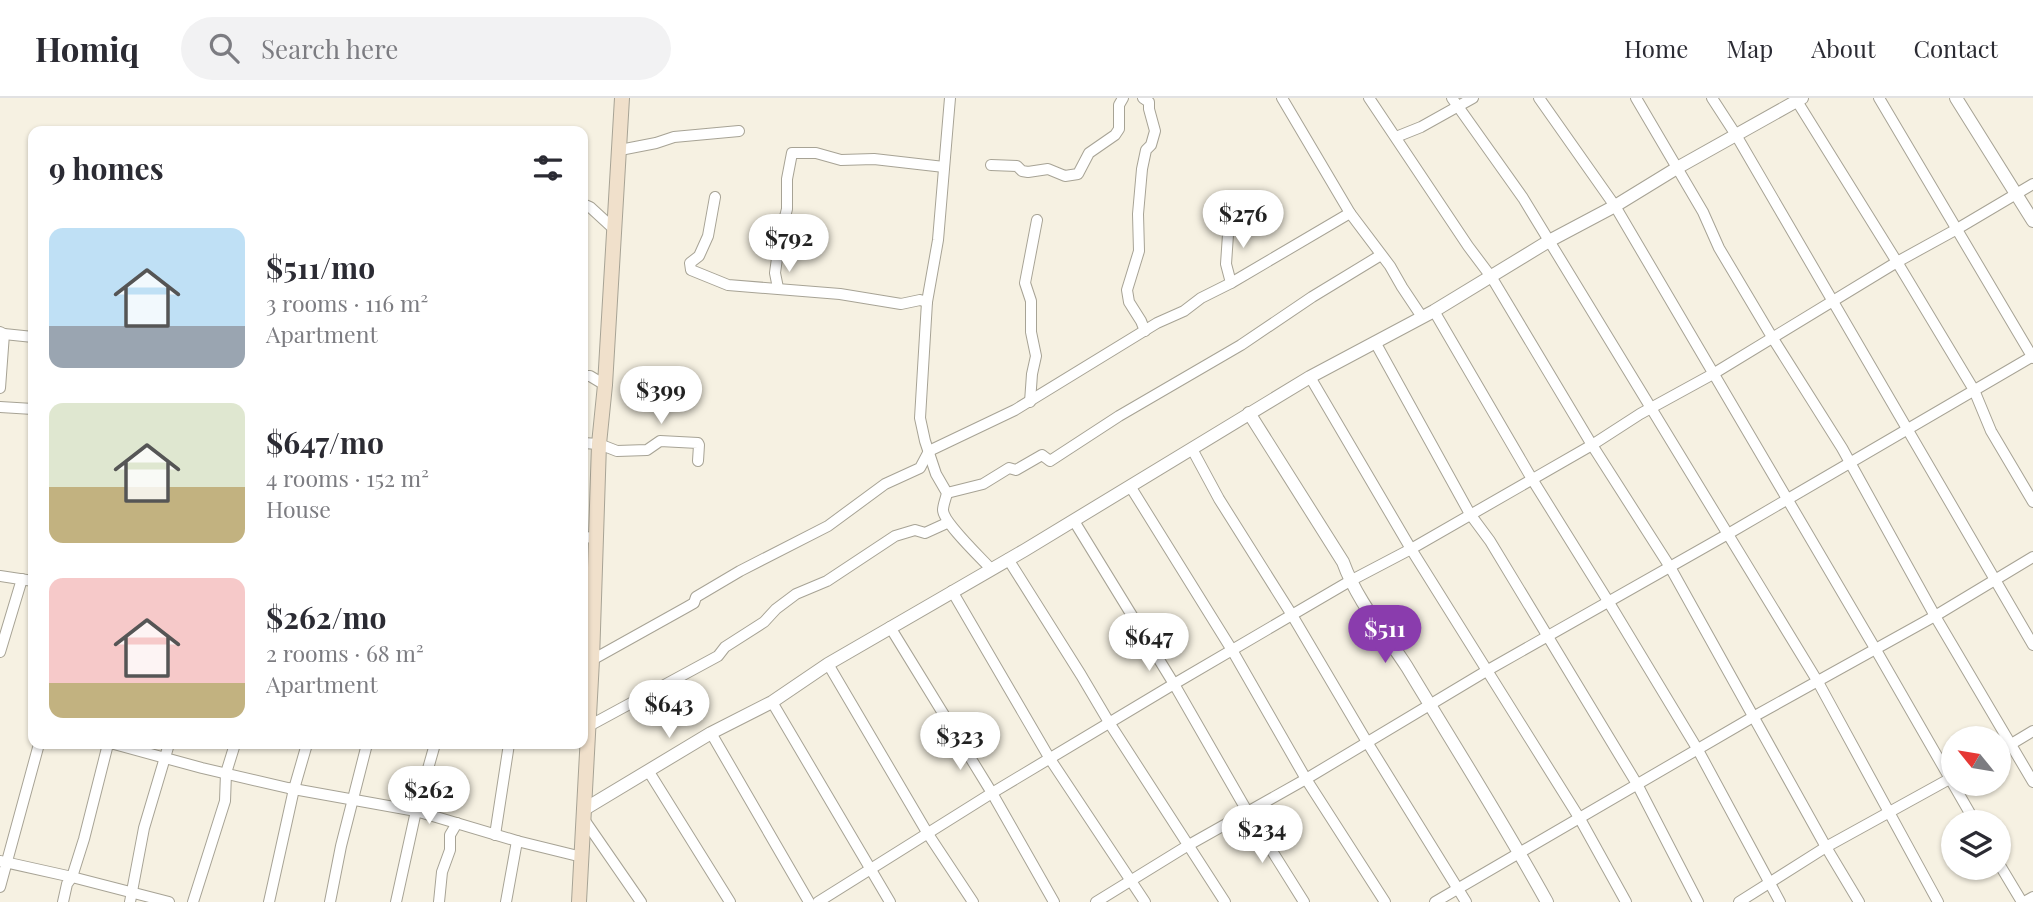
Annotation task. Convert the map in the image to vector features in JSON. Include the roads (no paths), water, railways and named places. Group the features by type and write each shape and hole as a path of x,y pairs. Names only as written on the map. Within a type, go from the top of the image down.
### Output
{"main road":[{"path":"588,690 592,660 589,537 605,385 622,98"},
{"path":"579,902 586,749"}],"street":[{"path":"950,98 938,240 927,302 920,418 936,474 947,493 943,510 947,523 991,569"},
{"path":"991,165 1017,166 1028,172 1048,169 1065,176 1078,174 1089,153 1115,135 1119,129 1119,104 1123,98"},
{"path":"1143,98 1149,102 1155,131 1151,145 1146,150 1142,169 1138,214 1139,251 1127,290 1129,302 1145,331"},
{"path":"1282,98 1350,213 1390,266 1402,287 1428,314 1608,601 1698,750 1780,902"},
{"path":"1369,98 1492,278 1592,445 1670,567 1859,902"},
{"path":"1396,137 1422,127 1455,102 1472,98"},
{"path":"1539,98 1615,206 1941,761"},
{"path":"1636,98 1703,212 1719,248 1850,463 1935,616 2033,782"},
{"path":"1712,98 2033,645"},
{"path":"1096,902 1488,670 2033,356 1879,98"},
{"path":"1956,98 2033,221"},
{"path":"641,902 583,814 711,733 772,702 828,664 1074,521 1310,377 1492,278 1549,241 1615,206 1798,99 1974,390 1991,431 2033,502"},
{"path":"1455,102 1523,198 1818,682 1938,902"},
{"path":"620,150 674,137 739,131"},
{"path":"778,289 775,273 787,209 787,179 792,153 816,153 841,160 874,159 944,167"},
{"path":"818,902 1174,684 1592,445 1897,262 2033,184"},
{"path":"715,197 708,236 699,256 690,263 691,270 728,285 840,294 901,304 920,300 927,302"},
{"path":"588,206 615,230"},
{"path":"592,660 694,603 696,597 740,571 828,526 885,484 920,468 929,451 1030,402 1169,316 1184,311 1200,298 1231,283 1350,213"},
{"path":"1030,402 1036,356 1031,332 1031,301 1026,283 1037,220"},
{"path":"1229,220 1226,264 1231,283"},
{"path":"947,493 983,484 1009,468 1016,470 1042,455 1050,461 1119,416 1241,345 1381,255"},
{"path":"0,388 2,333 28,336"},
{"path":"1375,342 1470,514 1490,541 1637,784 1698,902"},
{"path":"588,376 605,385"},
{"path":"1310,377 1411,548 1580,819 1626,902"},
{"path":"0,407 28,409"},
{"path":"1249,413 1343,562 1350,581 1520,852 1547,902"},
{"path":"588,443 599,444 617,451 647,450 660,441 698,443 698,461"},
{"path":"1192,449 1219,499 1466,902"},
{"path":"1130,486 1232,650 1306,779 1385,902"},
{"path":"1074,521 1304,902"},
{"path":"588,726 718,656 725,647 764,622 796,594 827,581 895,536 915,530 925,533 947,523"},
{"path":"1436,902 2033,557"},
{"path":"1008,559 1224,902"},
{"path":"0,576 27,580 0,652"},
{"path":"952,592 1050,759 1145,902"},
{"path":"890,627 992,793 1054,902"},
{"path":"828,664 928,834 973,902"},
{"path":"772,702 890,902"},
{"path":"2012,745 2033,730"},
{"path":"711,733 809,902"},
{"path":"0,887 3,861 37,749"},
{"path":"63,902 84,839 107,749"},
{"path":"134,749 294,789 416,811 582,857"},
{"path":"131,897 144,828 168,749"},
{"path":"192,902 225,802 226,773 233,749"},
{"path":"269,902 306,749"},
{"path":"330,902 365,749"},
{"path":"397,902 416,811 434,749"},
{"path":"495,835 508,749"},
{"path":"649,772 730,902"},
{"path":"1739,902 1826,847 1941,784"},
{"path":"439,902 442,872 450,850 450,835 457,823"},
{"path":"506,902 517,841"},
{"path":"3,861 72,877 131,897 169,902"},
{"path":"2009,880 2023,902 2033,897"}]}
